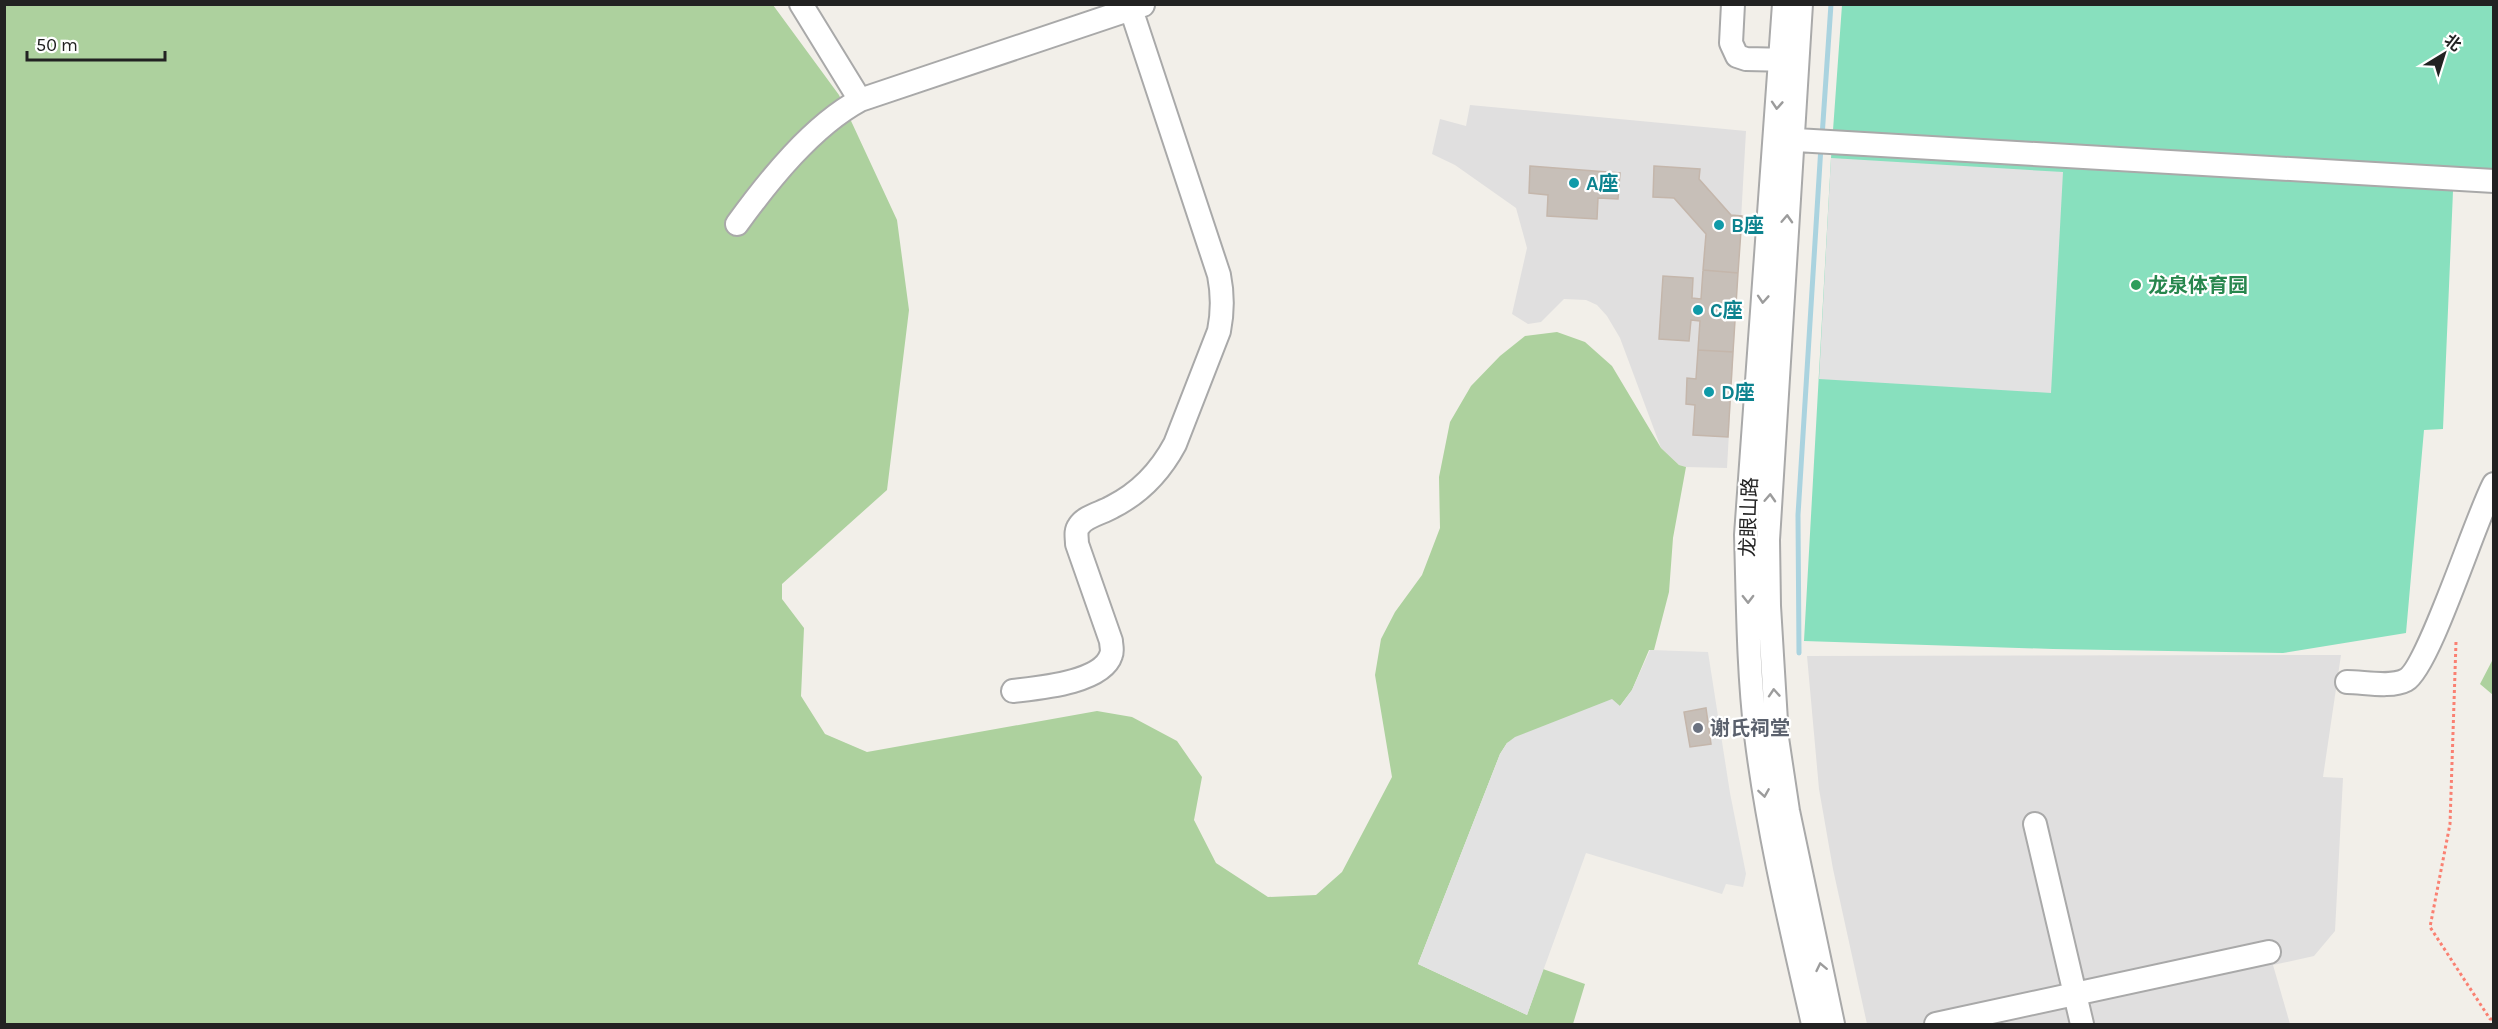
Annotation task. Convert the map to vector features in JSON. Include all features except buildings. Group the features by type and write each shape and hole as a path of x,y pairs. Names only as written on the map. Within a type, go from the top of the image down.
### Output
{"street":[{"path":"801,4 860,100"},
{"path":"1733,4 1731,43 1737,56 1746,59 1789,60"},
{"name":"龙眼山路","path":"1784,4 1789,60"},
{"name":"龙眼山路","path":"1801,4 1789,60 1783,140 1768,540 1769,606 1777,738 1818,1022"},
{"path":"737,224 785,164 834,117 860,100 1138,7 1219,275 1223,312 1219,331 1167,460 1139,490 1124,501 1080,524 1076,532 1077,544 1111,641 1112,654 1100,668 1078,679 1050,686 1013,691"},
{"path":"1783,140 2493,181"},
{"path":"2347,682 2394,683 2407,680 2414,672 2433,634 2493,484"},
{"path":"2035,824 2082,1024"},
{"path":"1936,1024 2269,952"}],"path":[{"path":"2456,642 2450,824 2430,927 2490,1019 2493,1019"}],"shaded area":[{"path":"1470,105 1746,131 1727,468 1679,465 1661,448 1620,338 1607,316 1597,305 1586,300 1564,299 1541,322 1528,324 1512,314 1527,248 1516,208 1455,165 1432,154 1440,119 1466,126"},
{"path":"1831,158 2063,172 2051,393 1819,379"},
{"path":"1650,650 1708,652 1730,793 1746,874 1743,887 1726,884 1722,894 1586,853 1527,1015 1418,964 1500,754 1507,743 1515,737 1612,699 1620,706 1632,690"},
{"path":"2341,655 2323,777 2343,778 2335,931 2314,956 2273,965 2290,1024 1867,1024 1833,869 1819,789 1807,656"}],"green space":[{"path":"5,5 773,5 839,95 897,220 909,310 887,490 782,584 782,599 804,628 801,696 825,734 867,752 1097,711 1132,717 1177,741 1202,777 1194,820 1216,863 1268,897 1316,895 1342,872 1392,777 1375,675 1381,639 1395,612 1422,575 1440,528 1439,477 1450,422 1471,386 1500,356 1525,336 1557,332 1585,342 1612,366 1661,448 1679,465 1686,467 1673,538 1669,592 1654,650 1649,650 1632,690 1620,706 1507,743 1500,754 1418,964 1527,1015 1543,969 1585,984 1573,1024 5,1024"},
{"name":"龙泉体育园","path":"1842,5 2493,5 2493,191 2453,191 2443,429 2424,430 2406,633 2283,653 1804,641 1831,158"},
{"path":"2493,659 2493,695 2480,684"}],"waterway":[{"path":"1822,137 1831,4"},
{"path":"1799,653 1798,515 1821,146"}],"place":[{"name":"A座","path":"1574,183"},
{"name":"B座","path":"1719,225"},
{"name":"龙泉体育园","path":"2136,285"},
{"name":"C座","path":"1698,310"},
{"name":"D座","path":"1709,392"},
{"name":"谢氏祠堂","path":"1698,728"}]}
